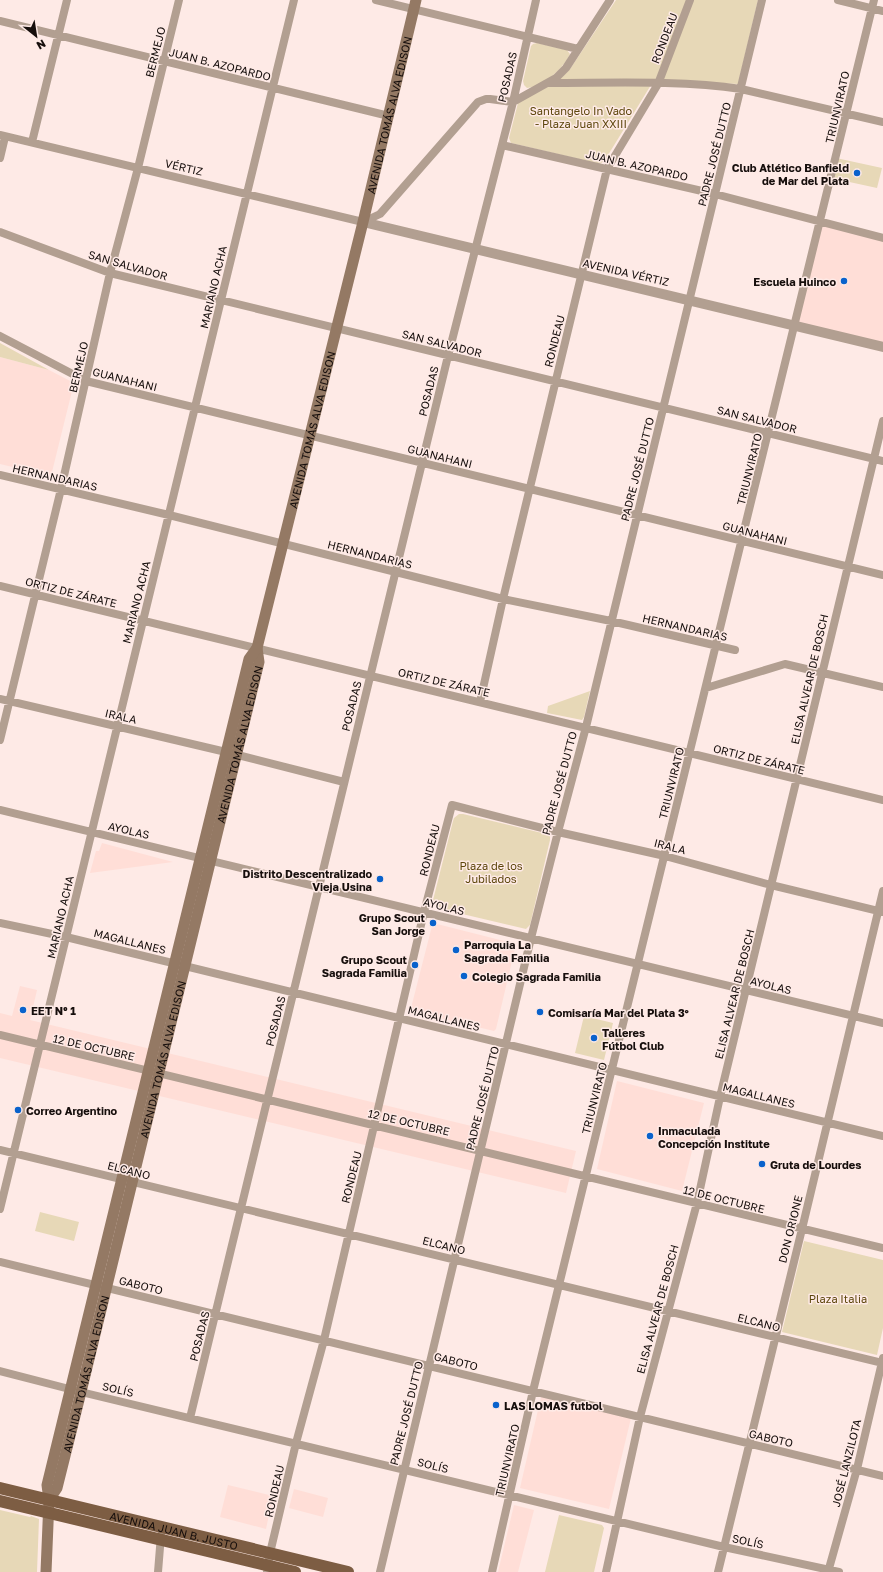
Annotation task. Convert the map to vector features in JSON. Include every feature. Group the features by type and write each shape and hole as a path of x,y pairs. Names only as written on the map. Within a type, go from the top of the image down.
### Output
{"main road":[{"name":"AVENIDA TOMÁS ALVA EDISON","path":"49,1500 231,753 249,659 257,648 363,222 415,5"},
{"name":"AVENIDA TOMÁS ALVA EDISON","path":"231,753 259,662 257,648"},
{"name":"AVENIDA JUAN B. JUSTO","path":"0,1488 348,1572"},
{"path":"46,1572 49,1500"},
{"name":"AVENIDA JUAN B. JUSTO","path":"0,1501 160,1539 268,1569 295,1572"}],"street":[{"path":"32,142 66,0"},
{"name":"BERMEJO","path":"0,740 86,381 110,273 138,168 179,0"},
{"name":"MARIANO ACHA","path":"0,1208 294,0"},
{"path":"376,0 415,5 528,37 578,49"},
{"name":"POSADAS","path":"190,1418 448,356 513,102 536,0"},
{"path":"363,222 380,214 478,102 486,99 513,102 550,83 566,68 610,0"},
{"name":"RONDEAU","path":"480,702 503,599 607,169 658,84 690,0"},
{"name":"PADRE JOSÉ DUTTO","path":"380,1572 403,1470 531,938 586,727 762,0"},
{"path":"838,0 873,4 883,11"},
{"name":"TRIUNVIRATO","path":"492,1572 534,1391 873,4"},
{"name":"JUAN B. AZOPARDO","path":"0,21 389,116"},
{"path":"550,83 726,86 883,122"},
{"path":"0,158 2,136"},
{"name":"VÉRTIZ","path":"2,136 363,222"},
{"name":"JUAN B. AZOPARDO","path":"502,145 715,194 820,223 883,238"},
{"name":"AVENIDA VÉRTIZ","path":"363,222 883,347"},
{"name":"SAN SALVADOR","path":"0,232 110,273 883,461"},
{"name":"GUANAHANI","path":"0,336 86,381 883,575"},
{"name":"ELISA ALVEAR DE BOSCH","path":"606,1572 640,1417 697,1203 720,1097 883,421"},
{"name":"HERNANDARIAS","path":"0,475 169,515 503,599 611,621 735,650"},
{"name":"ORTIZ DE ZÁRATE","path":"0,586 883,800"},
{"path":"706,688 786,664 883,687"},
{"name":"IRALA","path":"0,699 231,753 344,782"},
{"name":"RONDEAU","path":"268,1569 270,1553 296,1444 324,1340 424,912 452,805"},
{"name":"IRALA","path":"452,805 558,832 665,856 771,885 881,912"},
{"name":"AYOLAS","path":"0,810 883,1023"},
{"name":"DON ORIONE","path":"718,1572 853,1016 881,912 883,891"},
{"name":"MAGALLANES","path":"0,923 66,937 883,1136"},
{"name":"12 DE OCTUBRE","path":"0,1035 883,1248"},
{"name":"ELCANO","path":"0,1150 775,1337 883,1361"},
{"name":"GABOTO","path":"0,1262 883,1476"},
{"name":"JOSÉ LANZILOTA","path":"828,1571 858,1469 883,1361"},
{"name":"SOLÍS","path":"0,1371 76,1391 617,1522 828,1571 839,1572"},
{"path":"158,1572 160,1539 163,1527"}],"shaded area":[{"name":"Escuela Huinco","path":"820,223 883,238 883,347 795,325"},
{"path":"0,357 49,370 74,383 51,476 0,464"},
{"path":"102,843 173,862 90,873 96,851 99,851"},
{"name":"Colegio Sagrada Familia","path":"437,924 516,944 496,1029 494,1031 416,1012 411,1008 432,926"},
{"path":"20,986 37,990 30,1020 576,1151 566,1193 0,1058 0,1013 12,1016"},
{"name":"Inmaculada Concepción Institute","path":"617,1081 704,1103 682,1191 597,1169"},
{"path":"541,1397 631,1418 609,1509 520,1488"},
{"path":"228,1485 273,1496 266,1529 220,1517"},
{"path":"294,1489 328,1498 323,1517 289,1508"},
{"path":"514,1505 534,1510 518,1572 498,1572"}],"green space":[{"name":"Santangelo In Vado - Plaza Juan XXIII","path":"616,0 758,0 738,84 654,80 605,160 600,164 511,143 509,138 518,103 552,84 570,69"},
{"path":"537,43 567,50 570,54 563,65 552,76 540,84 527,88 523,81 531,46"},
{"name":"Club Atlético Banfield de Mar del Plata","path":"836,158 882,168 877,188 831,178"},
{"path":"0,343 49,370 0,357"},
{"path":"590,691 582,720 547,713 548,706"},
{"name":"Plaza de los Jubilados","path":"459,814 550,836 530,925 526,929 437,908 434,905 433,900 453,821"},
{"name":"Talleres Fútbol Club","path":"584,1016 613,1023 604,1060 575,1053"},
{"path":"40,1212 79,1222 74,1241 35,1231"},
{"name":"Plaza Italia","path":"804,1241 883,1260 883,1328 877,1355 782,1332"},
{"path":"0,1510 39,1519 37,1572 0,1572"},
{"path":"559,1515 602,1525 604,1528 594,1572 545,1572"}],"place":[{"name":"Club Atlético Banfield de Mar del Plata","path":"857,173"},
{"name":"Escuela Huinco","path":"844,281"},
{"name":"Distrito Descentralizado Vieja Usina","path":"380,879"},
{"name":"Grupo Scout San Jorge","path":"433,923"},
{"name":"Parroquia La Sagrada Familia","path":"456,950"},
{"name":"Grupo Scout Sagrada Familia","path":"415,965"},
{"name":"Colegio Sagrada Familia","path":"464,976"},
{"name":"EET Nº 1","path":"23,1010"},
{"name":"Comisaría Mar del Plata 3°","path":"540,1012"},
{"name":"Talleres Fútbol Club","path":"594,1038"},
{"name":"Correo Argentino","path":"18,1110"},
{"name":"Inmaculada Concepción Institute","path":"650,1136"},
{"name":"Gruta de Lourdes","path":"762,1164"},
{"name":"LAS LOMAS futbol","path":"496,1405"}]}
